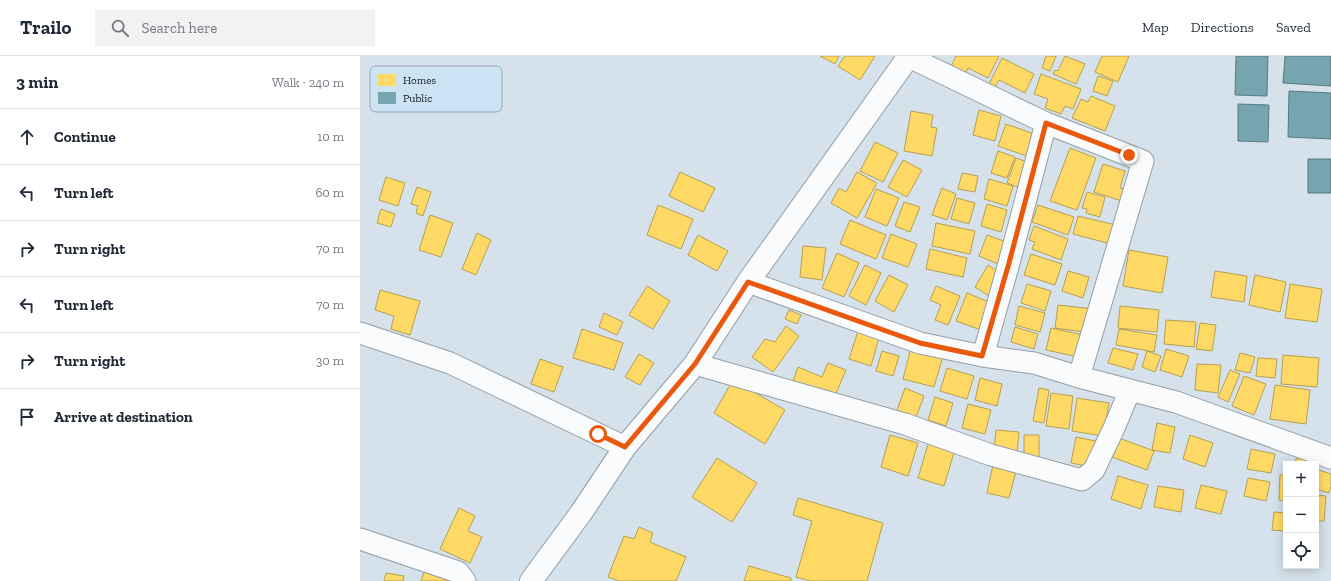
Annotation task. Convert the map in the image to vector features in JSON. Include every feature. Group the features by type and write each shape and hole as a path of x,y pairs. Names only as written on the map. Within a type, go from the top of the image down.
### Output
{"street":[{"path":"531,581 581,513 625,447 695,364 748,282 909,56 1046,123 1143,161 1080,377"},
{"path":"982,356 1009,263 1046,123"},
{"path":"748,282 920,343 982,356 1034,363 1080,377 1176,402 1331,458"},
{"path":"360,333 450,363 625,447"},
{"path":"695,364 904,424 991,455 1082,480 1094,470 1130,390"},
{"path":"360,539 458,572 466,581"}],"building: Homes":[{"path":"820,56 839,56 835,64"},
{"path":"845,56 875,56 860,80 838,66"},
{"path":"956,56 999,56 988,78 968,68 964,76 950,69"},
{"path":"1046,56 1056,56 1050,71 1042,68"},
{"path":"1065,56 1085,64 1076,84 1053,74 1055,70 1058,71"},
{"path":"1102,56 1129,56 1118,82 1095,72"},
{"path":"1002,58 1034,74 1025,93 999,80 994,89 988,86"},
{"path":"1041,74 1081,89 1073,109 1065,106 1061,114 1045,108 1048,99 1034,94"},
{"path":"1098,76 1113,81 1107,96 1093,91"},
{"path":"1091,96 1115,106 1105,131 1072,118 1081,99 1088,102"},
{"path":"979,110 1001,116 995,141 973,135"},
{"path":"911,111 933,115 931,127 937,128 932,156 904,151"},
{"path":"1006,124 1040,136 1032,158 998,146"},
{"path":"875,142 898,153 883,182 860,171"},
{"path":"1070,148 1096,158 1077,210 1050,201"},
{"path":"998,151 1015,157 1007,178 991,173"},
{"path":"1016,158 1030,163 1021,188 1007,183"},
{"path":"903,160 922,170 907,197 888,187"},
{"path":"1103,164 1125,171 1120,188 1129,191 1125,202 1094,192"},
{"path":"680,172 715,188 703,212 669,196"},
{"path":"857,172 877,183 857,218 831,203 839,188 846,192"},
{"path":"962,173 978,176 975,192 958,189"},
{"path":"386,177 405,183 398,206 379,200"},
{"path":"989,179 1013,186 1007,206 984,199"},
{"path":"417,187 431,192 423,216 416,213 418,206 411,204"},
{"path":"942,188 956,194 947,220 932,215"},
{"path":"876,189 899,198 887,226 865,217"},
{"path":"1087,192 1105,197 1100,217 1086,213 1087,209 1082,208"},
{"path":"957,198 975,203 969,224 951,219"},
{"path":"904,202 920,207 910,232 895,226"},
{"path":"987,204 1007,210 1001,232 981,226"},
{"path":"658,205 693,219 681,249 647,235"},
{"path":"1038,205 1074,217 1068,235 1032,222"},
{"path":"381,209 395,214 391,227 377,223"},
{"path":"430,215 453,223 441,257 419,250"},
{"path":"1078,216 1116,225 1111,244 1073,234"},
{"path":"850,220 886,235 876,259 840,244"},
{"path":"936,223 975,231 970,254 932,246"},
{"path":"1034,226 1068,239 1061,260 1032,249 1035,242 1029,240"},
{"path":"477,233 491,240 476,275 462,269"},
{"path":"891,234 917,244 908,267 882,258"},
{"path":"698,235 728,251 717,271 688,255"},
{"path":"987,235 1007,242 998,264 979,256"},
{"path":"803,246 826,248 822,280 800,277"},
{"path":"930,249 967,258 963,277 926,269"},
{"path":"1129,250 1168,257 1162,293 1123,286"},
{"path":"837,253 859,263 844,297 822,288"},
{"path":"1031,254 1062,264 1055,285 1024,275"},
{"path":"865,265 881,273 866,305 849,296"},
{"path":"988,265 1002,274 989,296 975,287"},
{"path":"1068,271 1089,277 1083,298 1062,291"},
{"path":"1215,271 1247,276 1244,302 1211,297"},
{"path":"889,275 908,285 894,312 875,301"},
{"path":"1255,275 1286,282 1280,312 1249,305"},
{"path":"1027,284 1051,291 1045,311 1021,303"},
{"path":"1290,284 1322,289 1317,322 1285,318"},
{"path":"647,286 670,301 653,329 629,315"},
{"path":"936,286 960,296 948,325 935,320 941,305 930,300"},
{"path":"380,290 420,301 410,335 391,329 394,316 375,310"},
{"path":"967,293 991,303 981,330 956,321"},
{"path":"1058,305 1094,309 1091,333 1055,328"},
{"path":"1019,306 1045,313 1040,332 1015,325"},
{"path":"1120,306 1159,310 1157,332 1118,328"},
{"path":"789,310 801,315 797,324 785,319"},
{"path":"604,313 623,322 617,335 599,327"},
{"path":"1166,320 1196,322 1194,347 1164,344"},
{"path":"1200,323 1216,325 1212,351 1196,349"},
{"path":"786,326 799,336 773,372 752,357 765,339 775,342"},
{"path":"1015,327 1038,334 1034,349 1011,342"},
{"path":"1051,328 1088,336 1083,358 1046,350"},
{"path":"582,329 623,343 614,370 573,358"},
{"path":"1119,329 1157,335 1154,352 1116,345"},
{"path":"858,331 879,338 871,366 849,359"},
{"path":"911,347 943,356 934,387 903,379"},
{"path":"1113,348 1138,354 1133,370 1108,363"},
{"path":"1166,349 1189,356 1182,377 1160,370"},
{"path":"882,351 899,356 893,376 876,371"},
{"path":"1147,351 1161,356 1155,372 1142,367"},
{"path":"1240,353 1255,357 1250,373 1235,370"},
{"path":"639,354 654,363 640,385 625,377"},
{"path":"1283,355 1319,358 1317,387 1281,384"},
{"path":"1258,358 1277,359 1275,378 1256,376"},
{"path":"540,359 563,367 554,392 531,384"},
{"path":"828,363 846,370 834,398 793,381 798,367 822,377"},
{"path":"1197,364 1221,365 1218,393 1195,390"},
{"path":"947,368 974,376 967,399 940,391"},
{"path":"1230,370 1240,374 1228,402 1218,397"},
{"path":"1244,376 1266,384 1254,415 1232,406"},
{"path":"980,378 1002,384 997,406 975,400"},
{"path":"733,380 785,410 765,444 714,413"},
{"path":"1275,385 1310,390 1306,424 1270,419"},
{"path":"905,388 924,396 915,420 896,413"},
{"path":"1039,388 1049,390 1044,423 1033,421"},
{"path":"1051,393 1073,396 1069,429 1046,426"},
{"path":"935,397 953,403 946,426 928,420"},
{"path":"1077,398 1109,403 1103,436 1072,431"},
{"path":"968,404 991,410 985,434 962,428"},
{"path":"1157,423 1175,427 1170,453 1152,450"},
{"path":"996,430 1019,432 1017,452 994,450"},
{"path":"890,435 918,443 908,476 881,467"},
{"path":"1024,435 1039,435 1039,460 1024,460"},
{"path":"1190,435 1213,443 1205,467 1183,459"},
{"path":"1076,437 1096,441 1091,467 1071,463"},
{"path":"1119,438 1154,451 1147,470 1112,457"},
{"path":"929,441 955,449 944,486 918,478"},
{"path":"1251,449 1275,454 1271,473 1247,469"},
{"path":"717,458 757,483 732,522 692,497"},
{"path":"1296,458 1309,459 1309,461 1296,461"},
{"path":"993,465 1016,471 1009,498 987,493"},
{"path":"1319,470 1331,474 1331,486 1329,493 1319,490"},
{"path":"1280,475 1283,475 1283,501 1279,500"},
{"path":"1118,476 1148,485 1141,509 1111,499"},
{"path":"1248,478 1270,482 1266,501 1244,496"},
{"path":"1201,485 1227,491 1221,514 1195,508"},
{"path":"1158,486 1184,490 1181,512 1154,507"},
{"path":"1319,495 1326,496 1324,521 1319,521"},
{"path":"798,498 883,523 867,581 810,581 796,577 812,521 793,515"},
{"path":"459,508 475,516 468,531 482,537 470,563 440,549"},
{"path":"1274,512 1283,513 1283,531 1272,530"},
{"path":"639,527 653,533 650,542 686,557 676,581 619,581 608,577 624,536 634,539"},
{"path":"749,566 791,578 791,581 744,581"},
{"path":"424,572 450,581 421,581"},
{"path":"386,573 404,576 403,581 384,581"}],"building: Public":[{"path":"1236,56 1268,56 1267,96 1235,95"},
{"path":"1285,56 1331,56 1331,86 1283,83"},
{"path":"1289,91 1331,93 1331,139 1288,137"},
{"path":"1238,104 1269,105 1268,142 1238,141"},
{"path":"1308,159 1331,159 1331,193 1308,193"}],"route":[{"path":"598,434 625,447 695,364 748,282 920,343 982,356 1009,263 1046,123 1129,155"}]}
